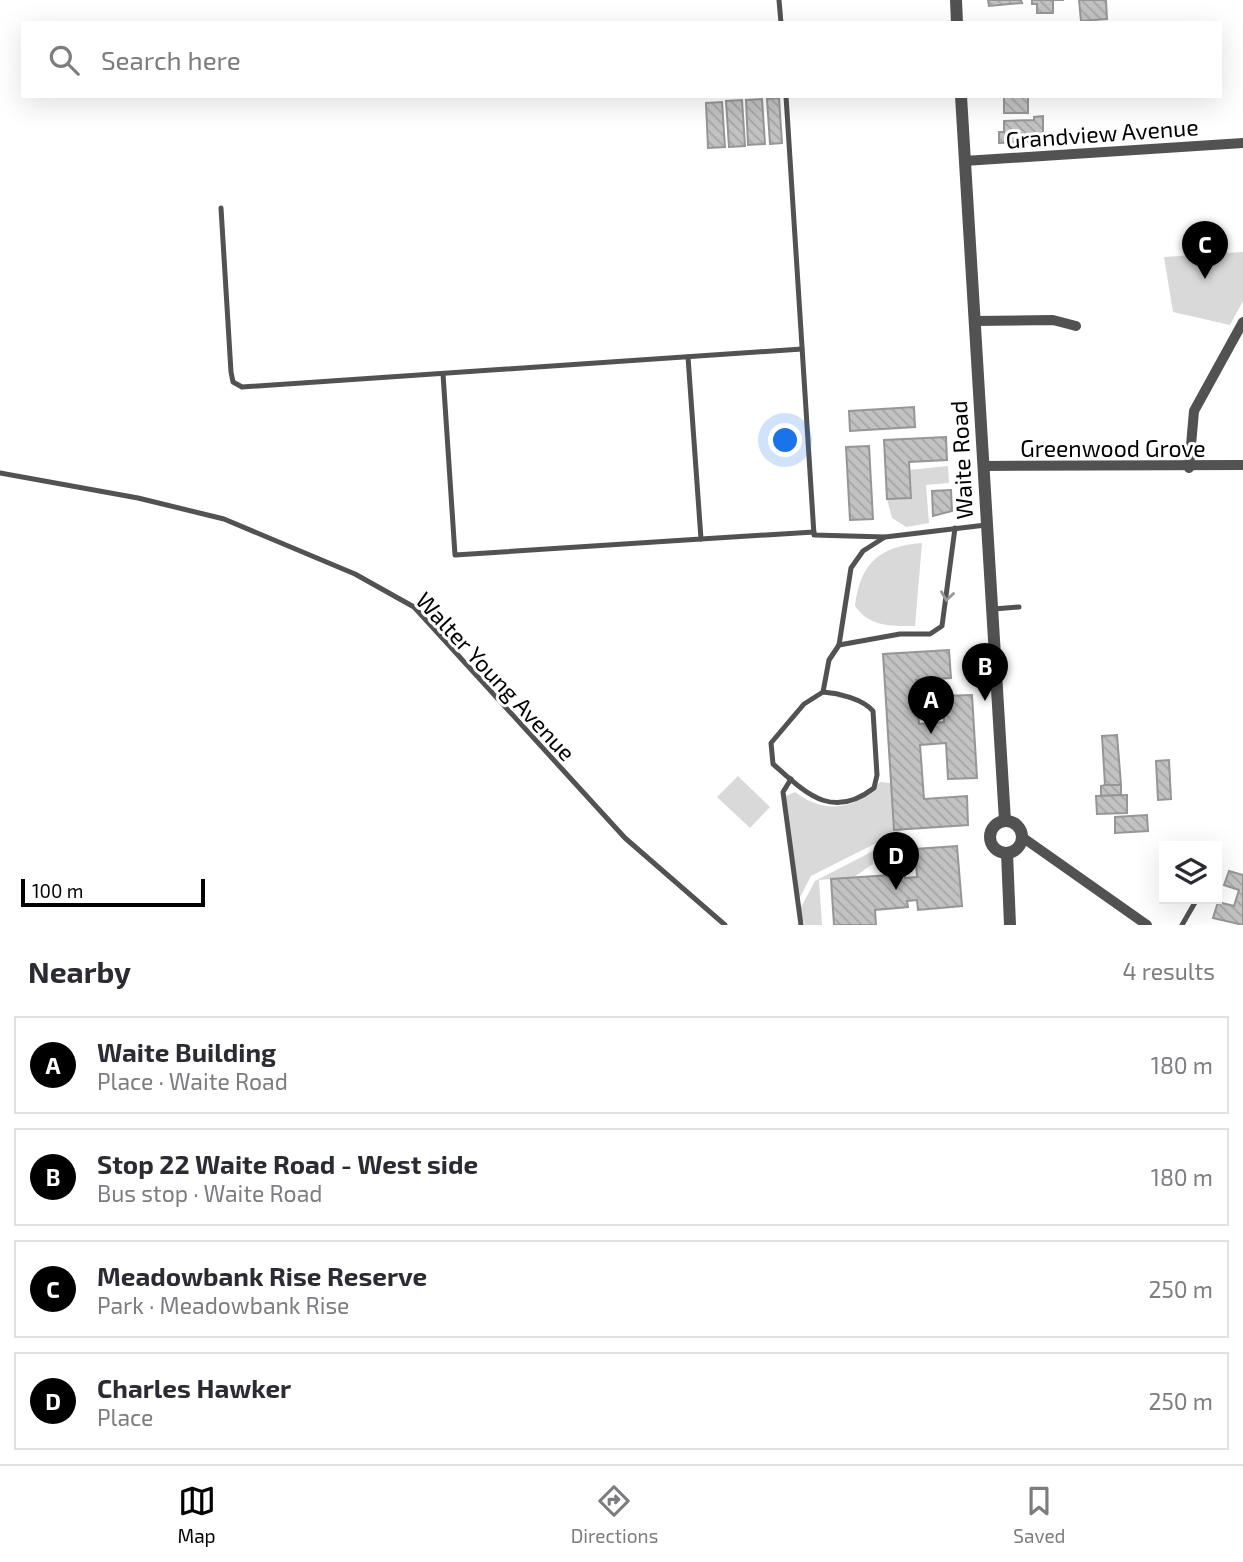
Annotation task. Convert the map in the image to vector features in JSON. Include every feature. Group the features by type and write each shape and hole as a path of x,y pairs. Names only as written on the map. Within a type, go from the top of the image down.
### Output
{"street":[{"path":"956,0 957,21"},
{"name":"Waite Road","path":"961,98 1004,821"},
{"name":"Grandview Avenue","path":"964,161 1243,143"},
{"path":"974,321 1053,320 1076,326"},
{"path":"1189,468 1194,411 1243,321"},
{"name":"Greenwood Grove","path":"982,466 1243,466"},
{"path":"1023,837 1019,847 1007,853 997,850 991,841 995,826 1004,821 1015,824 1023,837 1147,925"},
{"path":"1007,853 1010,925"}],"lane":[{"path":"779,0 781,21"},
{"path":"786,98 814,535 885,537 986,525"},
{"path":"221,208 233,382 242,387 802,349"},
{"path":"688,357 701,539"},
{"path":"443,374 455,555 814,532"},
{"name":"Walter Young Avenue","path":"0,473 138,498 224,519 355,573 414,607 625,838 723,924"},
{"path":"839,645 900,634 930,634 942,626 956,528"},
{"path":"823,692 829,660 839,645 851,568 863,551 885,537"},
{"path":"991,609 1019,607"},
{"path":"823,692 835,693 869,707 873,712 877,775 874,788 857,799 830,802 806,793 791,779 773,764 771,743 804,704 823,692"},
{"path":"791,779 783,792 801,925"},
{"path":"1182,925 1194,904"}],"shaded area":[{"path":"1243,252 1243,301 1230,325 1173,312 1164,257"},
{"path":"948,466 949,483 926,485 929,523 906,527 892,518 887,499 911,498 909,470"},
{"path":"922,543 915,626 881,624 867,618 855,606 867,568 884,553 895,548"},
{"path":"738,776 770,807 750,828 717,797"},
{"path":"880,782 891,783 894,829 904,829 811,876 798,901 786,796 795,792 817,804 839,806 861,799"},
{"path":"906,834 906,858 883,862 883,853 873,854 873,864 854,877 819,880 822,925 805,925 799,911 815,881"}],"building":[{"path":"988,0 1021,0 1022,3 989,6"},
{"path":"1032,0 1053,0 1053,13 1037,13 1037,4 1032,4"},
{"path":"1079,0 1106,0 1107,19 1081,21"},
{"path":"779,98 782,143 770,144 767,99"},
{"path":"1004,98 1028,98 1028,113 1004,113"},
{"path":"762,99 765,144 748,145 746,100"},
{"path":"742,100 745,146 729,147 726,101"},
{"path":"722,102 725,147 708,148 706,103"},
{"path":"1043,116 1043,141 999,143 999,132 1004,132 1004,121 1034,120 1034,117"},
{"path":"914,407 915,427 850,431 849,411"},
{"path":"946,437 947,460 909,462 911,498 887,499 884,440"},
{"path":"869,446 873,519 850,520 846,447"},
{"path":"951,490 952,511 933,516 932,491"},
{"path":"949,650 951,678 916,680 919,724 944,722 943,696 972,695 977,778 948,779 946,743 920,745 924,799 967,796 968,825 894,830 883,654"},
{"path":"1117,735 1121,785 1105,785 1102,736"},
{"path":"1169,760 1171,799 1158,800 1156,761"},
{"path":"1121,785 1121,795 1101,796 1101,786"},
{"path":"1127,795 1127,813 1097,814 1096,796"},
{"path":"1147,815 1148,831 1115,833 1115,817"},
{"path":"957,846 962,906 918,910 917,900 907,901 908,907 875,910 876,925 834,925 831,879 905,874 905,878 917,877 915,849"},
{"path":"1229,871 1243,875 1243,925 1213,918 1217,904 1234,906 1239,890 1224,885"}],"place":[{"name":"Meadowbank Rise Reserve","path":"1205,279"},
{"name":"Stop 22 Waite Road - West side","path":"985,701"},
{"name":"Waite Building","path":"931,734"},
{"name":"Charles Hawker","path":"896,890"}]}
